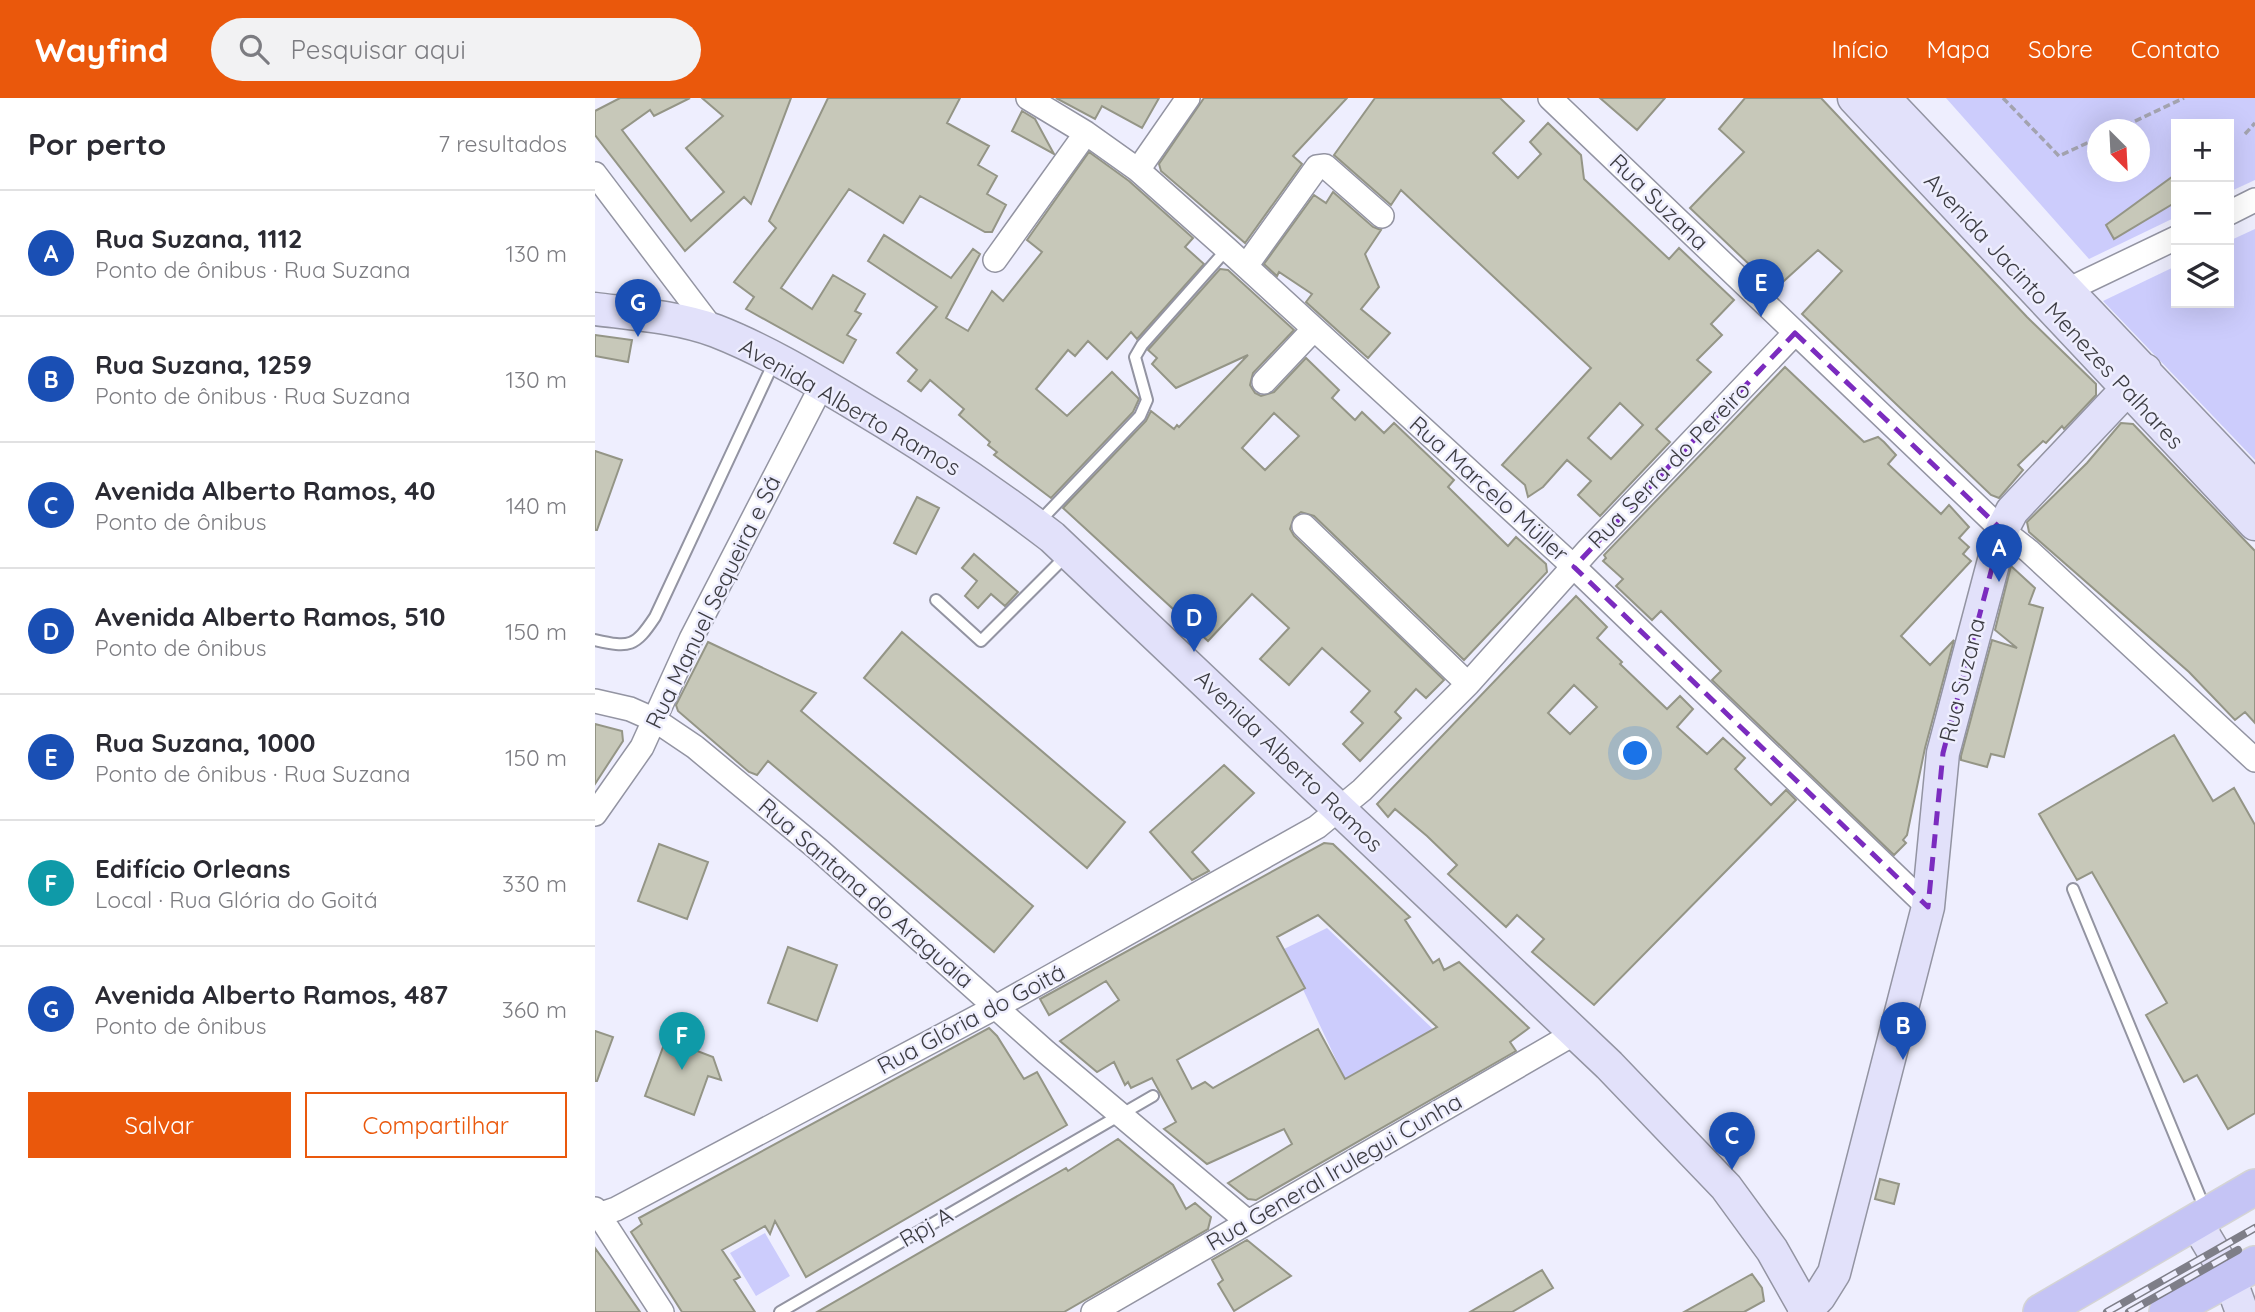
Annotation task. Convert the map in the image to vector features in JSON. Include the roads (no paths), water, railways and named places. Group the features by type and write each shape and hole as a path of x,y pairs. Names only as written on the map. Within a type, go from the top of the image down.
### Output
{"main road":[{"name":"Avenida Jacinto Menezes Palhares","path":"1854,98 2136,379 2255,488"},
{"name":"Avenida Jacinto Menezes Palhares","path":"1884,98 2054,297"},
{"name":"Avenida Alberto Ramos","path":"595,309 652,316 714,331 776,360 822,385 978,481 1036,525 1069,553 1575,1032 1727,1187 1772,1250 1806,1312"},
{"name":"Avenida Jacinto Menezes Palhares","path":"2136,379 2255,524"},
{"path":"2002,530 2012,511 2136,379"},
{"name":"Rua Suzana","path":"1806,1312 1834,1273 1928,907 1936,794 1943,752 2002,530"},
{"path":"2050,1308 2255,1187"},
{"path":"2202,1218 2243,1271 2242,1312"},
{"path":"2167,1312 2243,1271"}],"street":[{"name":"Rua Marcelo Müller","path":"1028,98 1086,133 1138,170 1246,266 1574,566 1928,907"},
{"path":"1138,170 1188,98"},
{"name":"Rua Suzana","path":"1550,98 2002,530"},
{"path":"995,260 1086,133"},
{"path":"1246,266 1317,167 1325,166 1335,172 1382,216"},
{"path":"595,174 714,331"},
{"path":"2234,210 2255,200"},
{"path":"2054,297 2171,240"},
{"path":"1264,382 1314,329"},
{"name":"Rua Serra do Pereiro","path":"1340,810 1468,684 1574,566 1795,332"},
{"name":"Rua Manuel Sequeira e Sá","path":"595,814 622,778 655,720 691,639 822,385"},
{"path":"1304,526 1468,684"},
{"path":"2002,530 2029,551 2255,760"},
{"name":"Rua Santana do Araguaia","path":"595,701 630,709 655,720 695,747 820,850 996,1007 1248,1222"},
{"name":"Rua Glória do Goitá","path":"596,1213 996,1007 1290,845 1340,810"},
{"name":"Rua General Irulegui Cunha","path":"1093,1312 1575,1032"},
{"path":"596,1213 662,1312"}],"lane":[{"path":"1036,525 1140,416 1147,400 1135,357 1142,345 1227,249"},
{"path":"595,640 619,646 632,644 641,638 655,617 776,360"},
{"path":"936,600 981,641 1069,553"},
{"path":"2073,890 2202,1218"},
{"name":"Rpj A","path":"780,1312 1153,1096"}],"railway":[{"path":"2107,1312 2255,1228"},
{"path":"2129,1312 2238,1250"}],"place":[{"name":"Rua Suzana, 1000","path":"1761,317"},
{"name":"Avenida Alberto Ramos, 487","path":"638,337"},
{"name":"Rua Suzana, 1112","path":"1999,582"},
{"name":"Avenida Alberto Ramos, 510","path":"1194,652"},
{"name":"Rua Suzana, 1259","path":"1903,1060"},
{"name":"Edifício Orleans","path":"682,1070"},
{"name":"Avenida Alberto Ramos, 40","path":"1732,1170"}]}
